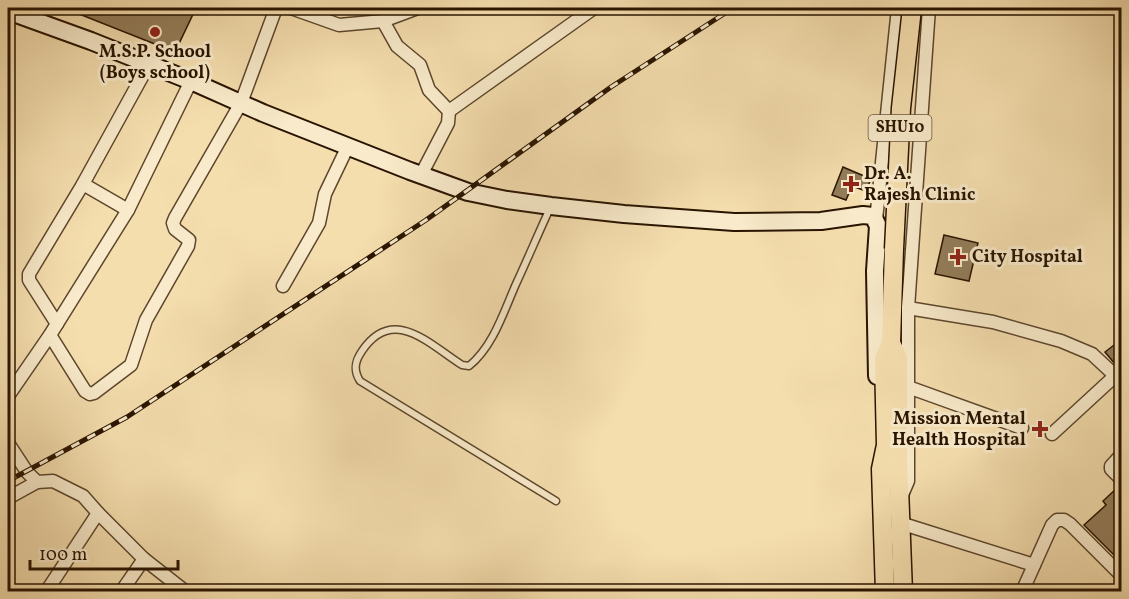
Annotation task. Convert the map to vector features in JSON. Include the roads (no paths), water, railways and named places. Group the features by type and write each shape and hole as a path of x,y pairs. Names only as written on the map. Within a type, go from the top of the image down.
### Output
{"main road":[{"name":"SHU10","path":"885,591 881,469 886,445 884,359 891,343 902,108 912,8"},
{"name":"SHU10","path":"891,343 897,358 903,591"}],"street":[{"path":"50,335 85,391 90,394 131,365 146,320 188,246 187,237 175,229 175,218 241,103 276,8"},
{"path":"291,8 339,25 383,21 418,8"},
{"path":"449,111 594,8"},
{"path":"886,445 877,424 875,271 878,226 876,220 898,8"},
{"path":"899,502 908,481 908,308 929,8"},
{"path":"8,11 149,64 348,146 468,192 551,206 644,216 734,222 821,221 863,215 873,216 876,220"},
{"path":"383,21 397,46 420,65 429,90 449,111 448,123 421,175"},
{"path":"57,324 29,280 29,274 149,64"},
{"path":"8,396 50,335 128,210 191,81"},
{"path":"887,114 922,113"},
{"path":"283,286 319,223 325,194 348,146"},
{"path":"83,183 128,210"},
{"path":"908,308 993,322 1061,341 1092,354 1118,379 1052,434"},
{"path":"908,387 1022,428"},
{"path":"8,443 27,472 37,482"},
{"path":"1122,454 1111,466 1122,480"},
{"path":"8,498 37,482 53,480 83,496 144,559 186,591"},
{"path":"46,591 98,513"},
{"path":"1022,591 1052,525 1057,520 1064,520 1070,524 1122,576"},
{"path":"900,523 1034,565"},
{"path":"121,591 144,559"},
{"path":"8,587 15,591"}],"lane":[{"path":"551,206 506,307 487,345 475,361 469,366 462,365 416,335 403,329 388,328 364,347 357,358 355,373 360,381 556,501"}],"railway":[{"path":"8,481 127,417 426,220 611,87 733,8"}],"place":[{"name":"M.S.P. School (Boys school)","path":"155,32"},
{"name":"Dr. A. Rajesh Clinic","path":"851,184"},
{"name":"City Hospital","path":"958,257"},
{"name":"Mission Mental Health Hospital","path":"1040,429"}]}
